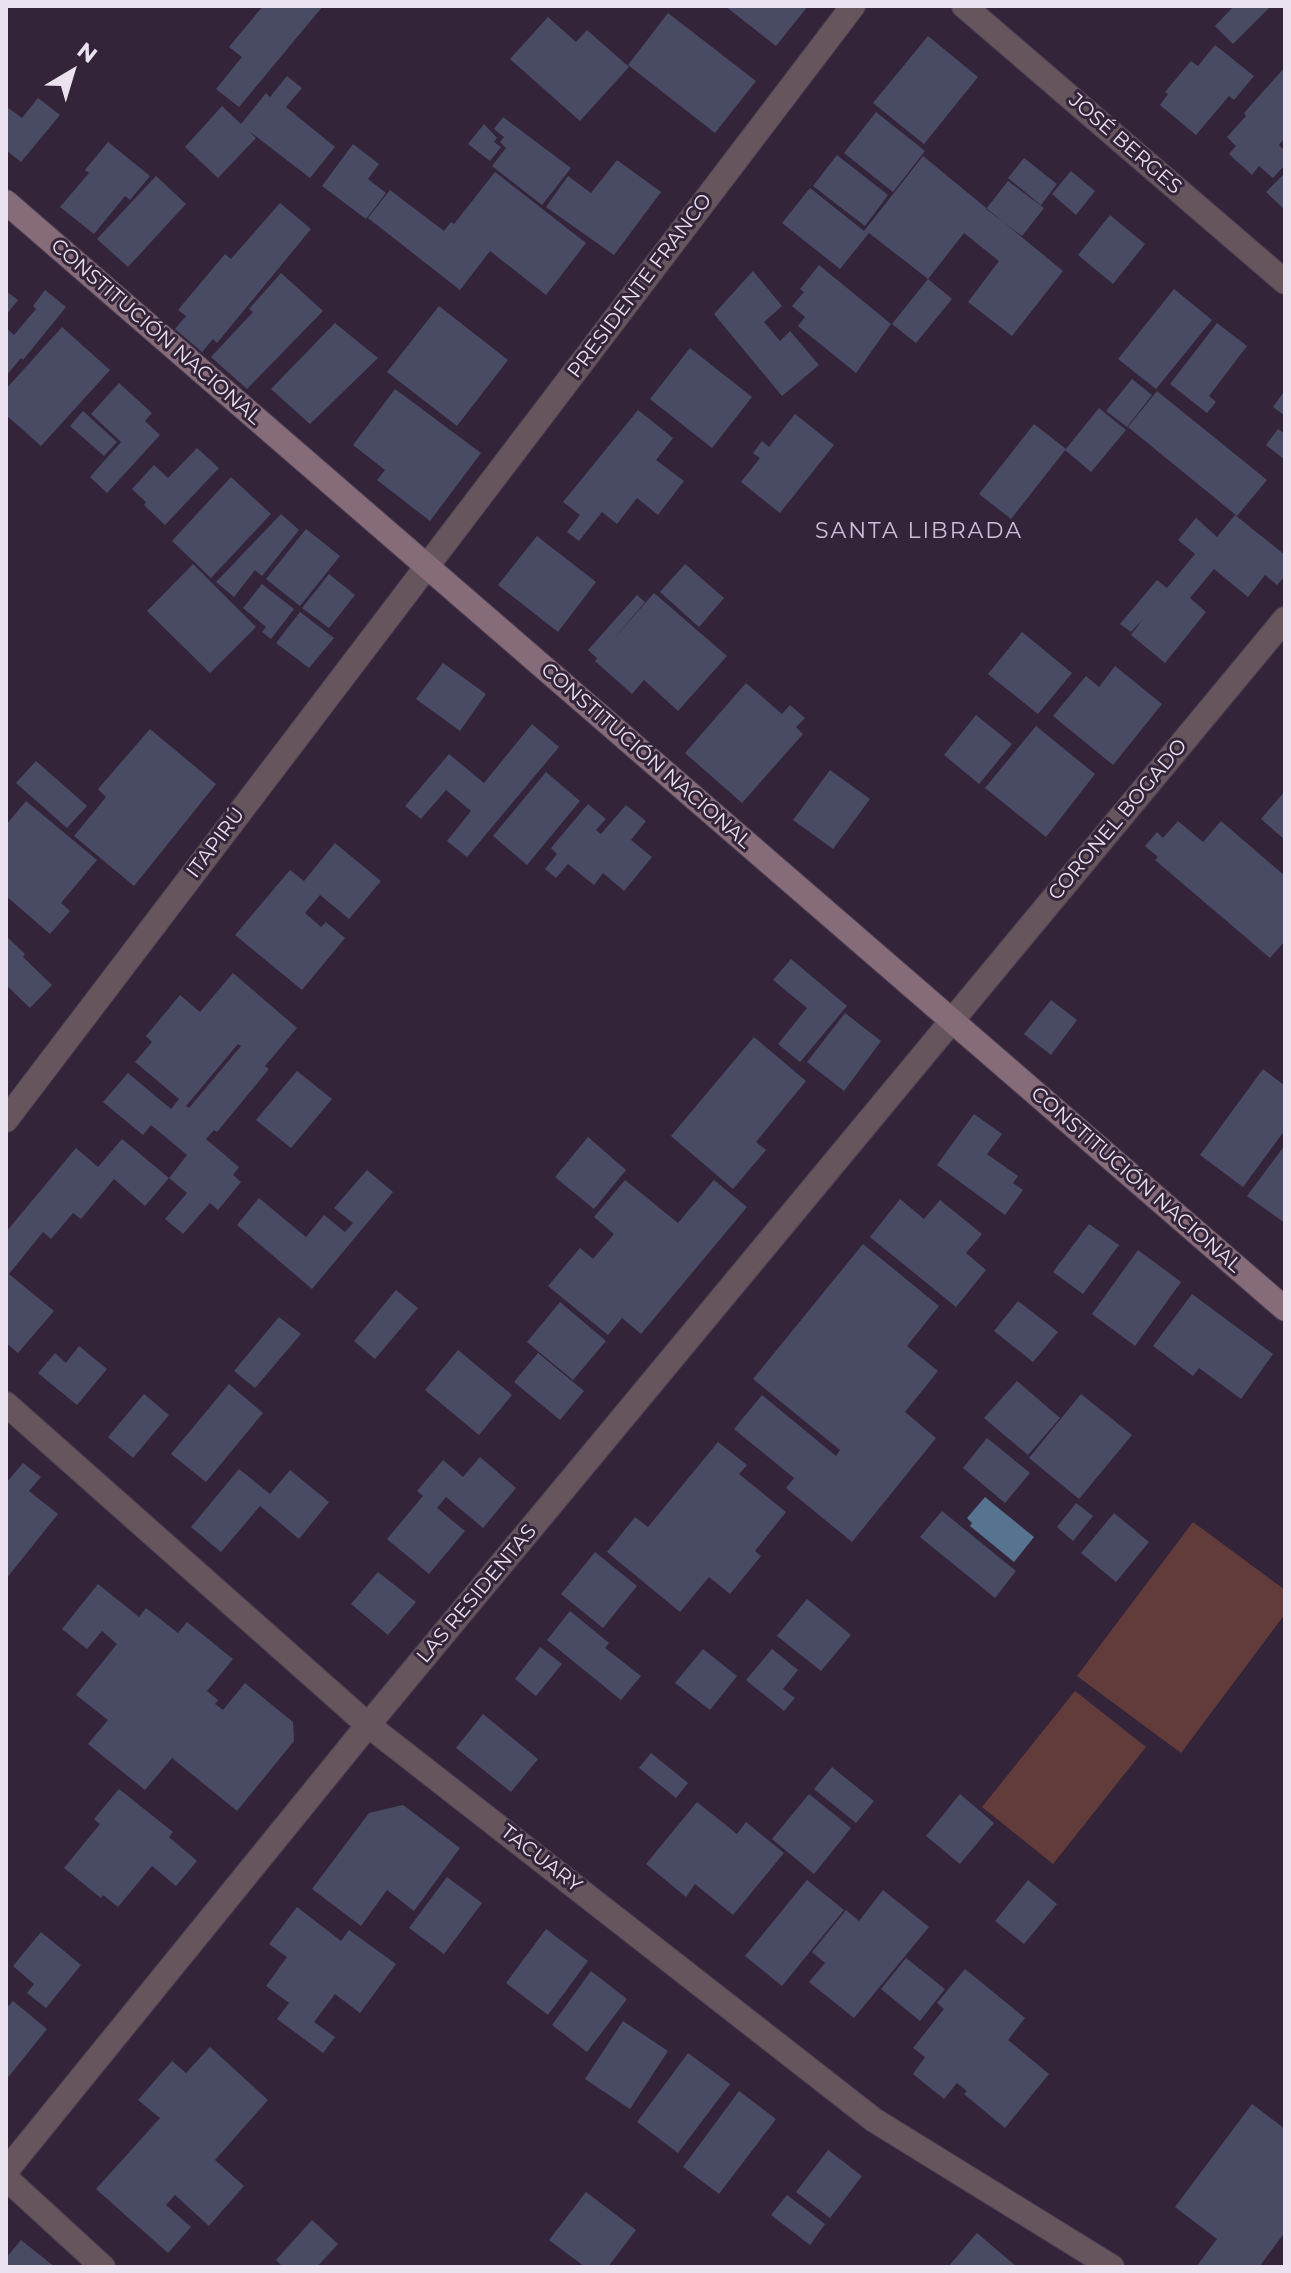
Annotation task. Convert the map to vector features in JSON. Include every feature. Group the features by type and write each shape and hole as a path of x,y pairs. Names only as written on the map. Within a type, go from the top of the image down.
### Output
{"street":[{"name":"PRESIDENTE FRANCO","path":"427,566 853,6"},
{"name":"JOSÉ BERGES","path":"964,6 1285,282"},
{"name":"CONSTITUCIÓN NACIONAL","path":"6,202 1285,1309"},
{"name":"ITAPIRÚ","path":"6,1120 427,566"},
{"name":"CORONEL BOGADO","path":"952,1021 1285,619"},
{"name":"LAS RESIDENTAS","path":"6,2171 368,1725 952,1021"},
{"name":"TACUARY","path":"6,1404 368,1725 874,2120 1112,2267"},
{"path":"6,2178 103,2267"}],"shaded area":[{"path":"1193,1522 1285,1590 1285,1614 1181,1753 1077,1676"},
{"path":"1075,1691 1146,1747 1053,1864 982,1807"}],"water":[{"path":"985,1497 1034,1537 1014,1562 970,1526 972,1523 967,1518"}],"building":[{"path":"263,6 323,6 239,107 216,89 242,57 229,47"},
{"path":"725,6 808,6 776,46"},
{"path":"1234,6 1271,6 1233,44 1215,26"},
{"path":"668,13 756,81 715,133 628,65"},
{"path":"548,17 576,42 587,30 629,67 580,121 510,59"},
{"path":"928,36 978,77 924,144 873,103"},
{"path":"1215,45 1254,76 1234,100 1229,96 1196,135 1160,105 1168,94 1165,92 1191,61 1198,66"},
{"path":"1285,67 1285,138 1279,145 1285,151 1285,165 1273,178 1259,166 1252,175 1229,154 1236,146 1227,137"},
{"path":"287,76 302,88 286,107 335,147 310,178 249,131 256,138 218,178 185,147 222,106 241,124 266,93 270,97"},
{"path":"38,98 60,115 21,162 6,150 6,108 22,118"},
{"path":"876,112 925,151 893,192 844,153"},
{"path":"503,117 571,168 542,205 492,166 506,148 500,142 504,137 494,129"},
{"path":"484,124 497,138 494,142 501,147 490,161 468,144"},
{"path":"108,142 150,176 130,200 125,196 94,234 60,207 89,173 85,170"},
{"path":"353,144 379,164 368,179 386,193 366,219 322,186"},
{"path":"837,155 888,195 865,226 813,186"},
{"path":"923,156 1063,271 1012,336 968,302 999,261 964,233 928,279 869,233 840,269 782,223 810,188 864,231"},
{"path":"1024,158 1057,184 1041,205 1008,178"},
{"path":"617,160 661,192 614,255 546,207 568,176 591,193"},
{"path":"1071,171 1095,191 1076,215 1052,194"},
{"path":"495,172 586,243 546,295 490,251 460,290 368,218 390,190 444,231 451,222 454,224"},
{"path":"1285,173 1285,210 1266,192"},
{"path":"156,176 186,204 128,267 97,239"},
{"path":"1008,181 1044,208 1022,236 986,209"},
{"path":"280,203 311,229 217,343 213,339 202,352 175,329 186,316 178,310 225,254 231,259"},
{"path":"1110,215 1145,244 1113,284 1078,255"},
{"path":"819,265 891,324 856,373 798,326 805,317 792,306 804,292 800,289"},
{"path":"753,271 782,306 764,322 780,341 790,331 819,365 782,396 714,314"},
{"path":"281,273 323,311 247,389 211,357 253,312 249,309"},
{"path":"928,279 952,299 916,343 892,324"},
{"path":"1174,289 1212,320 1156,389 1118,359"},
{"path":"45,290 66,307 6,376 6,328 14,335 36,309 33,306"},
{"path":"6,291 18,300 6,315"},
{"path":"439,306 508,360 457,426 387,372"},
{"path":"335,323 378,358 310,424 271,389"},
{"path":"1217,323 1247,346 1209,396 1216,402 1207,413 1170,384"},
{"path":"62,327 110,370 41,446 6,415 6,389"},
{"path":"690,348 752,397 712,448 650,399"},
{"path":"1132,379 1152,395 1127,427 1106,411"},
{"path":"119,383 152,413 145,421 160,435 107,493 90,477 121,442 91,414"},
{"path":"395,389 481,453 430,521 377,480 385,470 353,445"},
{"path":"1285,390 1285,416 1273,407"},
{"path":"1157,391 1267,480 1237,516 1128,427"},
{"path":"1099,408 1126,430 1091,472 1065,450"},
{"path":"638,410 673,438 656,460 684,481 658,515 637,498 617,524 602,512 579,541 567,532 580,515 563,502"},
{"path":"83,411 117,442 104,456 70,426"},
{"path":"795,414 834,445 780,513 741,482 760,458 753,453 762,441 769,447"},
{"path":"1034,424 1066,449 1011,519 979,494"},
{"path":"1278,429 1285,434 1285,460 1266,445"},
{"path":"197,448 219,468 165,525 132,489 154,465 168,478"},
{"path":"231,477 271,514 211,578 172,541"},
{"path":"281,514 299,530 262,576 255,570 234,597 216,582"},
{"path":"1235,515 1285,555 1285,576 1277,585 1265,575 1248,597 1214,569 1190,598 1206,612 1165,663 1131,635 1143,619 1131,632 1120,624 1157,580 1167,588 1195,554 1178,540 1196,518 1217,537"},
{"path":"306,529 340,556 300,606 266,579"},
{"path":"537,536 596,582 558,632 498,585"},
{"path":"193,564 256,627 210,673 147,611"},
{"path":"685,564 724,598 699,627 660,592"},
{"path":"329,574 355,595 329,628 302,608"},
{"path":"262,584 294,609 271,639 262,632 266,627 243,608"},
{"path":"654,593 727,656 678,711 644,680 632,694 595,661 597,658 588,650 637,595 645,602 613,640"},
{"path":"300,612 334,638 309,668 276,643"},
{"path":"1022,632 1072,673 1038,714 988,674"},
{"path":"443,663 486,694 460,731 416,699"},
{"path":"1115,666 1162,704 1113,765 1053,716 1086,676 1099,687"},
{"path":"746,683 782,714 790,705 805,718 796,727 803,734 742,803 685,753"},
{"path":"976,715 1012,744 979,784 944,755"},
{"path":"532,724 559,747 467,857 447,841 471,811 446,790 421,819 405,806 449,754 484,783"},
{"path":"1036,726 1095,774 1046,837 985,788"},
{"path":"150,729 216,784 134,886 74,836 106,797 98,789"},
{"path":"36,761 87,806 67,828 16,783"},
{"path":"830,770 870,799 833,849 793,820"},
{"path":"546,772 580,801 527,865 493,836"},
{"path":"1285,791 1285,840 1261,819"},
{"path":"26,801 97,860 61,903 70,911 50,934 6,896 6,825"},
{"path":"588,804 606,819 596,830 601,834 626,805 646,821 631,840 652,857 624,891 603,873 594,885 568,864 556,878 545,869 557,854 551,848"},
{"path":"1178,821 1203,842 1221,821 1285,876 1285,941 1270,958 1155,860 1158,857 1145,846 1157,832 1163,838"},
{"path":"335,843 381,881 349,919 320,895 305,913 321,927 326,922 345,938 302,990 235,935 290,870 304,881"},
{"path":"6,936 52,985 30,1008 6,985"},
{"path":"791,959 847,1006 800,1062 778,1044 807,1008 773,980"},
{"path":"233,973 297,1028 265,1066 269,1069 217,1132 214,1130 206,1139 239,1167 233,1175 241,1182 218,1210 210,1203 183,1234 165,1219 187,1193 169,1178 187,1155 151,1125 143,1135 103,1102 128,1073 171,1109 179,1099 135,1062 152,1042 146,1036 180,995 200,1012","holes":["238,1044 241,1046 189,1108 186,1106"]},
{"path":"1051,1000 1077,1020 1051,1055 1024,1034"},
{"path":"845,1013 881,1041 844,1091 807,1062"},
{"path":"754,1037 806,1081 756,1142 766,1150 733,1189 671,1136"},
{"path":"1263,1069 1285,1086 1285,1130 1243,1187 1200,1155"},
{"path":"297,1071 332,1099 291,1148 256,1120"},
{"path":"974,1114 1002,1134 987,1154 1018,1176 1013,1183 1023,1190 1005,1215 937,1165"},
{"path":"588,1137 626,1170 594,1209 555,1177"},
{"path":"122,1139 169,1178 145,1206 114,1179 81,1219 73,1213 51,1239 43,1232 9,1274 54,1311 18,1353 6,1343 6,1232 76,1148 98,1167"},
{"path":"1285,1145 1285,1223 1247,1196"},
{"path":"367,1170 393,1192 312,1289 237,1225 259,1198 306,1237 324,1215 345,1232 353,1223 334,1208"},
{"path":"625,1180 678,1223 714,1180 747,1207 641,1334 622,1318 608,1335 548,1286 580,1248 593,1259 614,1234 594,1217"},
{"path":"900,1199 924,1219 940,1200 982,1234 966,1253 986,1270 956,1307 870,1237"},
{"path":"1089,1224 1119,1245 1083,1294 1053,1272"},
{"path":"863,1244 939,1306 907,1346 938,1371 905,1412 936,1438 852,1542 786,1488 794,1478 734,1429 762,1395 836,1456 840,1450 753,1379"},
{"path":"1138,1250 1181,1282 1135,1346 1092,1314"},
{"path":"396,1290 418,1308 375,1359 354,1341"},
{"path":"1192,1294 1273,1354 1241,1399 1199,1368 1193,1376 1153,1346"},
{"path":"1018,1301 1058,1332 1033,1362 994,1331"},
{"path":"560,1302 606,1341 573,1380 527,1342"},
{"path":"279,1317 301,1334 255,1388 234,1371"},
{"path":"79,1346 107,1369 77,1405 38,1373 55,1353 66,1363"},
{"path":"458,1350 512,1395 479,1435 425,1390"},
{"path":"538,1353 584,1391 560,1420 514,1382"},
{"path":"1017,1381 1060,1418 1028,1455 984,1418"},
{"path":"229,1384 263,1413 206,1482 171,1454"},
{"path":"144,1394 169,1415 133,1458 108,1437"},
{"path":"1081,1394 1132,1435 1079,1499 1029,1458"},
{"path":"987,1438 1030,1473 1005,1503 963,1468"},
{"path":"718,1442 747,1465 739,1474 786,1512 755,1551 761,1556 730,1594 709,1577 680,1612 607,1552 635,1517 648,1527"},
{"path":"480,1457 516,1488 483,1528 446,1497 437,1508 465,1531 429,1574 387,1539 423,1496 417,1491 443,1460 463,1477"},
{"path":"23,1463 41,1477 29,1491 58,1514 6,1579 6,1483"},
{"path":"239,1469 270,1494 290,1470 329,1502 299,1539 260,1506 221,1552 191,1527"},
{"path":"1076,1503 1093,1516 1073,1541 1057,1527"},
{"path":"942,1511 1016,1571 995,1598 920,1537"},
{"path":"1114,1513 1149,1542 1116,1582 1081,1553"},
{"path":"595,1552 637,1586 603,1628 561,1594"},
{"path":"378,1572 416,1602 388,1635 351,1604"},
{"path":"98,1584 139,1617 146,1608 178,1633 187,1622 233,1659 207,1691 218,1700 215,1704 223,1710 245,1683 293,1722 294,1741 237,1811 172,1758 145,1790 88,1744 108,1720 76,1695 117,1644 102,1631 87,1649 62,1629"},
{"path":"807,1599 851,1635 821,1671 777,1636"},
{"path":"570,1611 609,1643 605,1648 641,1676 621,1700 547,1640"},
{"path":"540,1647 562,1664 536,1696 515,1679"},
{"path":"703,1649 737,1676 710,1710 675,1683"},
{"path":"772,1649 798,1670 783,1689 795,1698 784,1711 746,1680"},
{"path":"483,1714 538,1759 511,1792 456,1748"},
{"path":"651,1753 688,1783 676,1798 639,1768"},
{"path":"832,1767 874,1801 856,1823 814,1789"},
{"path":"119,1789 173,1832 169,1837 197,1861 176,1886 152,1866 118,1907 103,1895 101,1898 64,1868 100,1824 94,1819"},
{"path":"809,1794 851,1828 814,1874 772,1839"},
{"path":"960,1794 994,1823 960,1864 926,1836"},
{"path":"697,1802 737,1834 746,1822 784,1853 733,1915 695,1884 686,1897 646,1864"},
{"path":"403,1805 460,1848 414,1911 387,1890 361,1926 312,1889 369,1813"},
{"path":"447,1877 482,1903 444,1954 409,1928"},
{"path":"807,1880 844,1910 782,1986 745,1956"},
{"path":"1028,1880 1057,1904 1024,1944 995,1921"},
{"path":"883,1890 929,1927 854,2018 809,1982 825,1963 812,1952 846,1910 859,1921"},
{"path":"297,1907 341,1941 349,1930 396,1964 360,2013 335,1994 314,2022 335,2037 323,2053 277,2019 289,2003 266,1986 287,1957 269,1944"},
{"path":"546,1929 588,1961 548,2015 506,1983"},
{"path":"41,1932 81,1965 46,2008 27,1993 34,1984 13,1966"},
{"path":"906,1958 945,1989 920,2021 881,1989"},
{"path":"965,1969 1025,2018 1008,2040 1049,2074 1005,2128 964,2094 967,2091 957,2083 944,2099 913,2074 925,2057 913,2048 944,2009 937,2003"},
{"path":"591,1971 627,1999 587,2052 552,2025"},
{"path":"13,2001 47,2029 6,2080 6,2009"},
{"path":"623,2021 668,2051 630,2109 585,2079"},
{"path":"210,2047 268,2100 215,2160 244,2186 209,2226 175,2195 166,2205 191,2227 168,2253 96,2189 160,2118 138,2100 172,2061 186,2073"},
{"path":"688,2053 730,2084 678,2153 637,2122"},
{"path":"739,2091 776,2119 719,2194 683,2167"},
{"path":"1252,2104 1285,2129 1285,2232 1259,2267 1196,2267 1217,2239 1175,2207"},
{"path":"828,2150 862,2176 830,2218 796,2192"},
{"path":"586,2192 636,2230 608,2267 585,2267 549,2240"},
{"path":"787,2195 825,2224 810,2245 771,2215"},
{"path":"312,2220 338,2244 317,2267 283,2267 276,2260"},
{"path":"977,2233 1017,2267 948,2267"},
{"path":"21,2240 55,2267 6,2267 6,2258"}],"district":[{"name":"SANTA LIBRADA","path":"919,532"}]}
